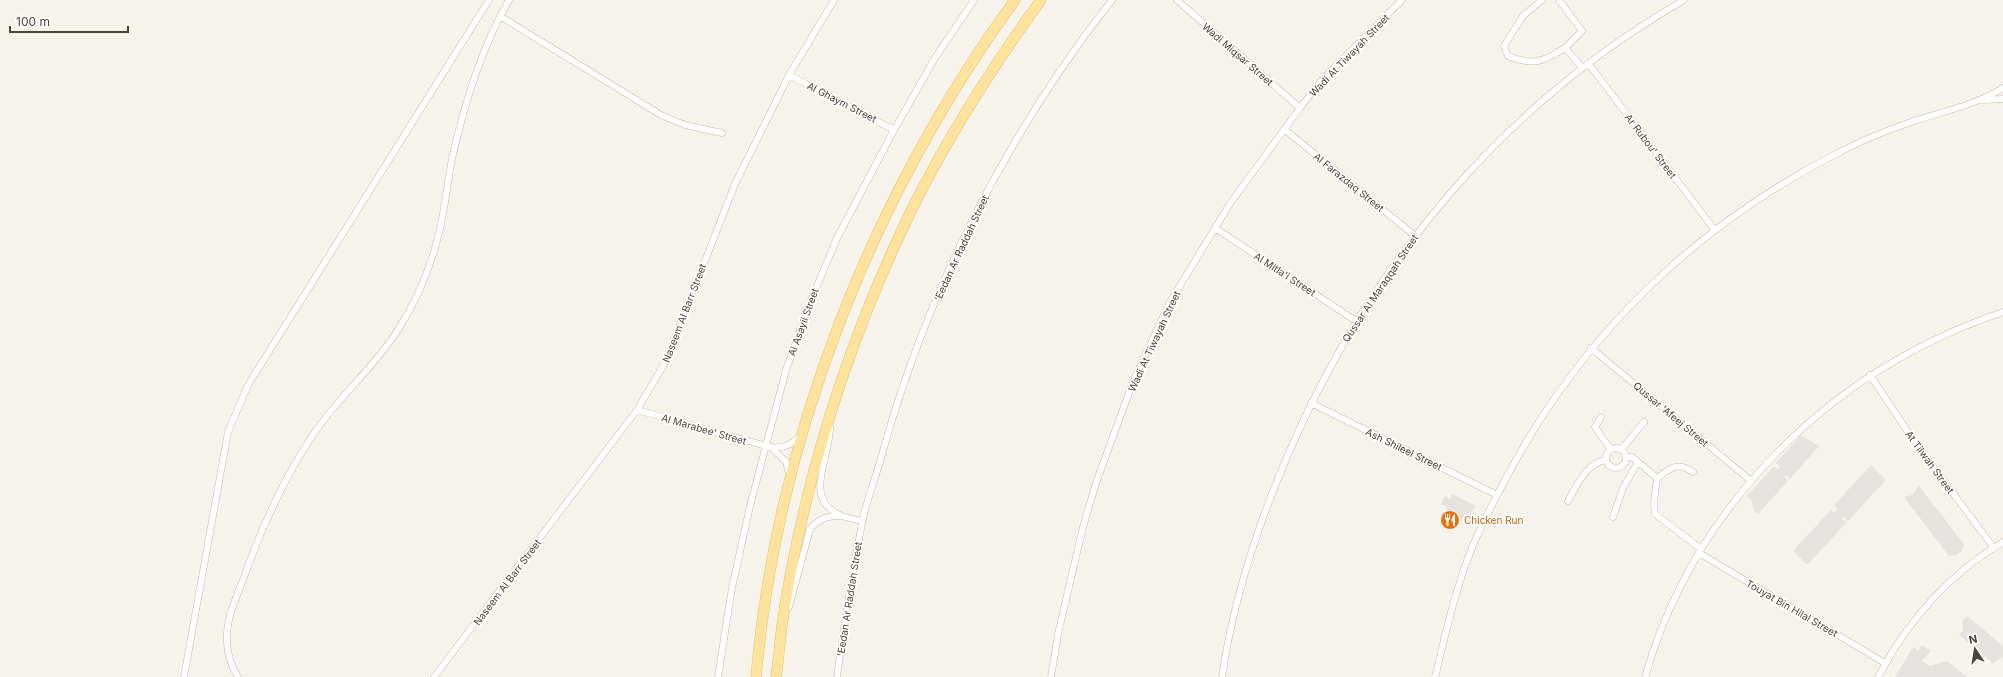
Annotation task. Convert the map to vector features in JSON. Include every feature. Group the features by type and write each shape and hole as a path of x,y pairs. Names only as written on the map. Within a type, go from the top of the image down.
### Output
{"main road":[{"path":"756,677 766,588 790,476 834,338 873,241 928,137 964,75 1015,0"},
{"path":"776,677 783,619 802,521 829,420 870,303 913,207 941,155 983,84 1041,0"}],"street":[{"path":"184,677 228,432 248,385 489,0"},
{"path":"238,677 228,654 228,626 262,528 277,495 302,451 329,413 384,351 400,328 416,298 430,265 439,232 452,159 466,104 485,50 509,0"},
{"name":"Naseem Al Barr Street","path":"434,677 637,410 666,360 735,184 789,75 834,0"},
{"name":"Al Asayil Street","path":"718,677 732,588 750,506 768,447 786,370 812,298 837,238 894,130 935,58 974,0"},
{"name":"'Eedan Ar Raddah Street","path":"837,677 862,521 892,414 913,356 964,238 987,192 1035,111 1112,0"},
{"name":"Wadi Miqsar Street","path":"1177,0 1300,108"},
{"name":"Wadi At Tiwayah Street","path":"1051,677 1058,634 1083,527 1099,476 1133,382 1170,302 1231,202 1300,108 1320,82 1402,0"},
{"path":"1542,0 1523,16 1504,46 1508,56 1524,62 1547,60 1565,48 1582,31 1559,0"},
{"name":"Qussar Al Maraqqah Street","path":"1222,677 1236,608 1274,486 1311,403 1356,320 1414,235 1478,161 1582,67 1684,0"},
{"path":"500,16 661,115 685,125 722,133"},
{"path":"1565,48 1582,67"},
{"name":"Ar Rubou' Street","path":"1588,63 1714,229"},
{"name":"Al Ghaym Street","path":"789,75 894,130"},
{"path":"1435,677 1459,584 1481,528 1523,446 1591,348 1654,281 1714,229 1763,196 1838,152 1914,121 1979,100 2003,88"},
{"path":"1979,100 2003,100"},
{"name":"Al Farazdaq Street","path":"1284,129 1414,235"},
{"name":"Al Mitla'i Street","path":"1215,228 1356,320"},
{"path":"1645,677 1663,625 1679,589 1700,551 1732,503 1750,480 1778,450 1838,397 1870,375 1923,344 1965,325 2003,312"},
{"name":"Qussar 'Afeej Street","path":"1591,348 1750,480"},
{"name":"At Tilwah Street","path":"1870,375 1910,435 1993,547"},
{"name":"Ash Shileel Street","path":"1311,403 1497,495"},
{"name":"Al Marabee' Street","path":"637,410 768,447 782,456 786,462 790,476"},
{"path":"1601,417 1595,427 1611,450"},
{"path":"829,420 830,437 820,485 820,492 828,507 841,516"},
{"path":"1621,450 1644,422"},
{"name":"Al Marabee' Street","path":"768,447 789,445 803,432"},
{"path":"1605,460 1606,455 1611,450 1618,449 1621,450 1626,456 1638,462 1657,478 1671,468 1679,466 1685,467 1693,472"},
{"path":"1605,460 1610,467 1621,467 1625,463 1626,456"},
{"path":"1568,501 1590,467 1605,460"},
{"path":"1613,517 1623,488 1638,462"},
{"name":"Touyat Bin Hilal Street","path":"1657,478 1654,503 1655,514 1700,551 1885,662"},
{"path":"783,619 790,604 810,529 817,522 826,517 841,516 862,521"},
{"path":"1878,677 1885,662 1916,617 1941,590 1968,566 1993,547 2003,542"}],"shaded area":[{"path":"1801,435 1819,446 1790,479 1786,475 1784,477 1788,481 1758,514 1754,511 1751,500 1747,496 1774,466 1778,470 1780,467 1776,463"},
{"path":"1871,465 1886,480 1848,521 1844,517 1842,519 1846,523 1807,565 1793,551 1831,510 1834,513 1838,509 1834,505"},
{"path":"1919,486 1964,544 1962,551 1956,555 1949,556 1904,497 1912,495"},
{"path":"1452,494 1476,506 1465,522 1445,512 1447,507 1441,504 1445,496 1450,499"},
{"path":"1967,616 2003,646 2003,656 1993,663 1959,635 1963,630 1963,620"},
{"path":"1922,645 1931,651 1922,661 1930,666 1947,661 1967,677 1895,677 1913,647 1918,650"}],"place":[{"name":"Chicken Run","path":"1450,520"}]}
